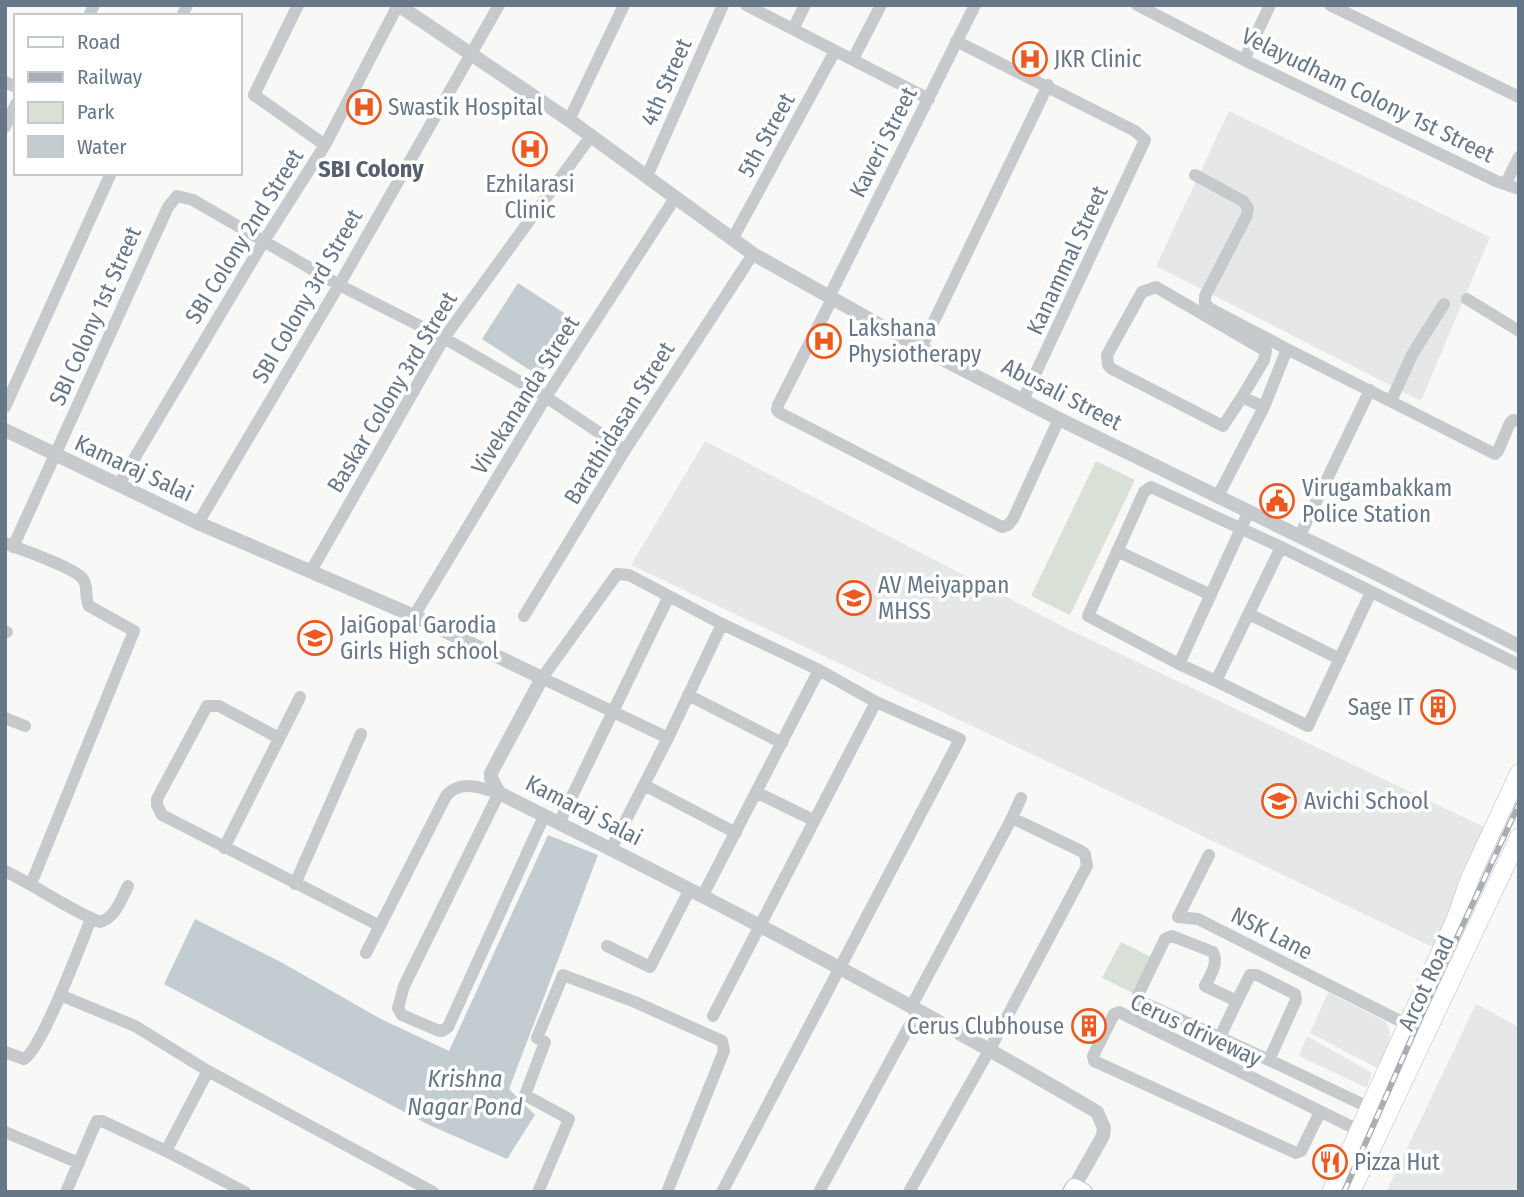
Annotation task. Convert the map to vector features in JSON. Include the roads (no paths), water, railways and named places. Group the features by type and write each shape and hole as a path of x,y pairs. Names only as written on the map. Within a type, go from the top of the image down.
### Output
{"main road":[{"name":"Arcot Road","path":"1331,1192 1519,773"},
{"name":"Arcot Road","path":"1351,1192 1519,836"}],"street":[{"path":"298,5 254,95 325,145"},
{"name":"SBI Colony 2nd Street","path":"119,484 264,241 325,145 398,5"},
{"name":"Abusali Street","path":"398,5 569,120 753,254 920,348 1519,646"},
{"name":"SBI Colony 3rd Street","path":"198,523 339,285 499,5"},
{"path":"569,120 624,5"},
{"name":"4th Street","path":"647,176 723,5"},
{"path":"746,5 929,99"},
{"path":"793,29 805,5"},
{"path":"853,60 881,5"},
{"name":"Kaveri Street","path":"975,5 777,407 780,412 1002,527 1013,519 1059,419"},
{"name":"Velayudham Colony 1st Street","path":"1137,5 1244,60 1496,181 1513,186"},
{"path":"1244,60 1270,5"},
{"path":"1329,5 1519,97"},
{"path":"920,348 1048,85 956,41"},
{"name":"5th Street","path":"733,239 835,51"},
{"name":"Kanammal Street","path":"1023,400 1145,140 1144,137 1048,85"},
{"path":"5,127 14,108"},
{"name":"Baskar Colony 3rd Street","path":"311,571 444,338 591,136"},
{"path":"1513,186 1519,157"},
{"path":"5,407 110,175"},
{"path":"1195,175 1243,201 1248,208 1247,215 1205,296 1205,303 1209,308 1495,454 1510,423 1513,420 1519,421"},
{"name":"SBI Colony 1st Street","path":"9,545 55,455 168,207 177,196 193,200 264,241"},
{"name":"Vivekananda Street","path":"414,616 546,397 675,198"},
{"path":"264,241 339,285 444,338 546,397 625,450"},
{"name":"Barathidasan Street","path":"524,616 625,450 753,254"},
{"path":"1156,287 1266,351 1264,360 1242,397 1223,426 1108,365 1107,355 1142,292 1156,287"},
{"path":"1466,299 1519,331"},
{"path":"1391,401 1413,353 1444,304"},
{"path":"1219,496 1264,407 1287,349"},
{"path":"1300,535 1370,390"},
{"path":"1242,397 1264,407"},
{"name":"Kamaraj Salai","path":"5,430 198,523 414,616 542,678 491,773 497,798 542,820 559,823 690,888 990,1049 1097,1112 1101,1119 1103,1136 1076,1190"},
{"path":"1371,592 1308,726 1179,664 1088,616 1144,492 1151,487 1281,547 1519,665"},
{"path":"1179,664 1249,511"},
{"path":"9,545 76,573 86,585 86,600 89,606 134,631 31,884"},
{"path":"1216,681 1281,547"},
{"path":"1117,551 1211,595"},
{"path":"668,738 542,678 617,574 624,573 819,670 876,702 960,739 722,1192"},
{"path":"559,823 669,596"},
{"path":"1249,614 1340,659"},
{"path":"611,849 722,624"},
{"path":"703,895 758,793 819,670"},
{"path":"688,695 782,743"},
{"path":"224,848 300,697"},
{"path":"713,1016 876,702"},
{"path":"279,738 219,706 207,706 157,799 162,815 380,926"},
{"path":"5,718 25,726"},
{"path":"295,884 361,734"},
{"path":"644,785 736,833"},
{"path":"366,953 450,791 461,786 474,786 497,798 404,986 398,1008 402,1015 437,1030 442,1031 448,1027 542,820"},
{"path":"758,793 814,820"},
{"path":"819,1192 1021,798"},
{"path":"909,1192 990,1049 1087,866 1085,854 1081,851 1012,818"},
{"name":"NSK Lane","path":"1209,855 1178,917 1198,919 1406,1024"},
{"path":"5,871 66,907 100,922 109,919 128,887"},
{"path":"607,946 650,967 690,888"},
{"path":"5,1052 24,1059 30,1055 60,995 91,919"},
{"path":"1237,1001 1205,986 1216,960 1213,953 1172,936 1165,939 1138,998 1140,1002 1368,1107"},
{"path":"538,1192 569,1119 525,1095 545,1042 537,1038 563,975 635,1002 722,1041 724,1051 667,1192"},
{"path":"1220,1037 1250,975 1256,975 1295,995 1296,1000 1269,1060"},
{"path":"60,995 135,1026 208,1071 433,1192"},
{"name":"Cerus driveway","path":"1320,1112 1298,1153 1094,1061 1093,1056 1114,1014 1119,1012 1359,1130"},
{"path":"166,1151 208,1071"},
{"path":"66,1192 97,1121 109,1123 245,1192"},
{"path":"5,1132 79,1163"}],"water":[{"path":"518,283 575,320 539,376 482,339"},
{"name":"Krishna Nagar Pond","path":"548,835 598,855 509,1089 535,1115 507,1159 429,1125 164,984 195,919 279,961 381,1019 449,1051"}],"railway":[{"path":"1344,1192 1434,987 1519,804"}],"place":[{"name":"JKR Clinic","path":"1030,59"},
{"name":"Swastik Hospital","path":"364,107"},
{"name":"Ezhilarasi Clinic","path":"530,149"},
{"name":"Lakshana Physiotherapy","path":"824,341"},
{"name":"Virugambakkam Police Station","path":"1277,501"},
{"name":"AV Meiyappan MHSS","path":"854,598"},
{"name":"JaiGopal Garodia Girls High school","path":"315,638"},
{"name":"Sage IT","path":"1438,707"},
{"name":"Avichi School","path":"1279,801"},
{"name":"Cerus Clubhouse","path":"1089,1026"},
{"name":"Pizza Hut","path":"1330,1162"}],"district":[{"name":"SBI Colony","path":"371,169"}]}
